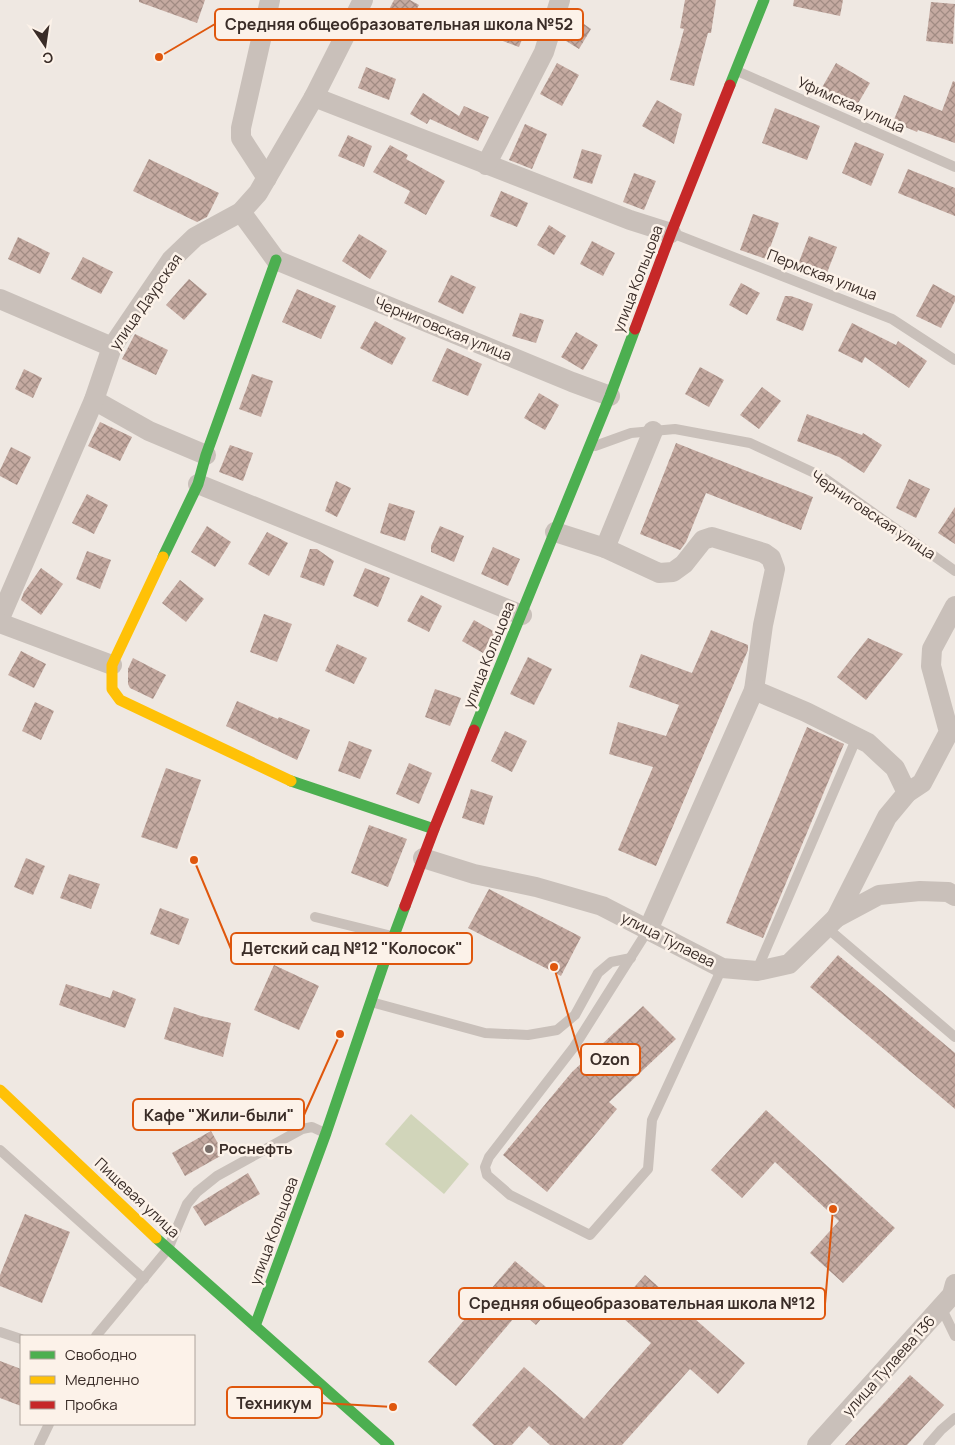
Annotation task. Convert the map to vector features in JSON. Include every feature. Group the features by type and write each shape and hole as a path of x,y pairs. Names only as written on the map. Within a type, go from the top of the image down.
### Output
{"main road":[{"name":"улица Кольцова","path":"255,1326 326,1134 423,858 610,396 671,233 764,0"},
{"path":"276,260 206,455 198,484 112,665 112,688 120,700 282,778 434,830"},
{"name":"Пищевая улица","path":"0,1090 168,1249 255,1326"},
{"path":"255,1326 389,1445"}],"street":[{"path":"267,178 241,138 241,128 270,0"},
{"name":"улица Даурская","path":"0,618 94,400 112,347 171,260 195,237 241,212 258,193 314,97 363,0"},
{"path":"486,165 544,52 560,0"},
{"path":"314,97 630,220 671,233"},
{"path":"241,212 276,260"},
{"name":"Черниговская улица","path":"276,260 562,379 610,396"},
{"path":"0,299 112,347"},
{"path":"94,400 149,431 206,455"},
{"path":"605,548 653,431"},
{"path":"198,484 522,614"},
{"path":"555,532 605,548 659,573 673,572 684,564 703,540 712,537 764,553 771,558 775,569 763,625 754,690 648,930"},
{"path":"831,922 887,817 907,793 922,783 949,732 931,666 932,649 955,606"},
{"path":"0,623 112,665"},
{"path":"754,690 806,712 868,742 895,768 907,793"},
{"name":"улица Тулаева","path":"423,858 474,874 536,887 602,906 722,968 757,971 789,964 831,922 879,895 920,891 948,892 955,896"},
{"name":"улица Тулаева 136","path":"817,1445 952,1295 955,1284"}],"lane":[{"name":"Уфимская улица","path":"736,71 955,167"},
{"name":"Пермская улица","path":"671,233 892,319 955,360"},
{"name":"Черниговская улица","path":"588,449 631,433 675,428 750,443 823,477 955,571"},
{"path":"757,971 856,737"},
{"path":"315,917 394,937"},
{"path":"831,922 955,1038"},
{"path":"648,930 574,1047 488,1157 485,1168 487,1175 510,1194 590,1235 648,1169 652,1120 722,968"},
{"path":"371,1002 486,1033 528,1035 556,1030 575,1015 598,973 611,962 631,958"},
{"path":"97,1335 168,1249 187,1204 197,1192 217,1176 302,1129 312,1127 326,1134"},
{"path":"0,1150 144,1279"},
{"path":"941,1307 955,1336"},
{"path":"0,1332 20,1339"},
{"path":"928,1445 955,1418"},
{"path":"39,1445 49,1425"}],"green space":[{"path":"411,1114 469,1164 444,1194 385,1144"}],"building":[{"path":"139,0 205,0 197,23 139,2"},
{"path":"394,0 410,0 419,5 405,30 384,19"},
{"path":"685,0 716,0 711,33 708,33 694,86 670,80 684,29 680,28"},
{"path":"794,0 843,0 840,16 793,6"},
{"path":"931,2 955,4 953,44 926,41"},
{"path":"506,10 530,19 519,47 495,38"},
{"path":"574,17 591,29 579,49 561,38"},
{"path":"557,63 579,75 562,106 540,94"},
{"path":"836,63 870,83 854,110 820,91"},
{"path":"366,67 396,79 389,100 358,88"},
{"path":"953,81 955,82 955,143 918,130 917,132 893,122 904,95 942,111"},
{"path":"423,93 459,116 464,106 489,117 478,141 430,119 427,124 410,114"},
{"path":"657,100 682,114 674,144 642,126"},
{"path":"775,108 820,126 807,160 762,143"},
{"path":"525,124 547,134 532,169 509,160"},
{"path":"348,135 372,146 364,167 338,156"},
{"path":"855,142 884,154 871,186 842,173"},
{"path":"390,145 408,155 406,159 445,181 426,215 404,203 410,191 373,172"},
{"path":"582,149 602,155 592,184 573,178"},
{"path":"149,159 219,193 207,217 197,222 133,191"},
{"path":"908,169 955,188 955,216 898,193"},
{"path":"634,173 656,181 644,210 623,202"},
{"path":"501,191 528,203 517,227 490,216"},
{"path":"753,214 779,223 766,259 740,250"},
{"path":"549,225 566,236 554,255 537,245"},
{"path":"359,234 387,251 370,279 342,261"},
{"path":"809,236 837,247 825,278 797,267"},
{"path":"18,237 50,253 40,274 8,259"},
{"path":"592,241 615,253 603,276 580,264"},
{"path":"83,257 113,272 101,294 71,279"},
{"path":"451,275 476,287 463,314 438,302"},
{"path":"189,279 207,294 184,320 166,305"},
{"path":"741,283 760,293 747,315 729,305"},
{"path":"933,284 955,296 955,301 941,328 916,316"},
{"path":"297,289 336,306 321,339 282,322"},
{"path":"785,296 791,296 813,304 803,331 776,320"},
{"path":"520,313 544,320 536,343 512,336"},
{"path":"375,321 406,338 392,365 360,348"},
{"path":"852,323 896,345 898,341 927,361 909,388 865,357 862,363 838,351"},
{"path":"576,332 598,345 583,370 561,357"},
{"path":"135,334 168,350 156,375 122,359"},
{"path":"447,348 482,364 468,396 432,381"},
{"path":"700,367 724,380 709,407 685,394"},
{"path":"24,369 42,378 33,398 15,389"},
{"path":"252,374 273,381 261,417 239,409"},
{"path":"762,387 781,401 759,429 740,415"},
{"path":"539,393 559,405 545,430 524,418"},
{"path":"807,414 862,435 863,433 882,445 864,473 839,457 797,441"},
{"path":"100,422 132,437 120,461 88,446"},
{"path":"676,443 813,497 801,530 706,493 686,542 680,550 640,534"},
{"path":"230,445 253,453 243,481 219,472"},
{"path":"11,447 31,457 17,485 0,476 0,470"},
{"path":"909,479 930,489 916,518 896,508"},
{"path":"336,481 351,488 337,517 325,511"},
{"path":"87,494 108,505 94,534 72,523"},
{"path":"389,503 415,511 405,541 380,533"},
{"path":"955,507 955,544 938,533"},
{"path":"207,526 231,542 215,567 191,552"},
{"path":"440,526 464,536 454,562 431,552 431,546"},
{"path":"267,532 288,543 269,576 248,564"},
{"path":"493,547 520,559 508,586 481,574"},
{"path":"310,549 317,549 334,561 324,586 300,577"},
{"path":"87,551 111,560 100,589 76,579"},
{"path":"41,568 63,584 41,615 21,600 24,592"},
{"path":"365,568 390,578 378,607 353,596"},
{"path":"180,580 204,599 186,622 162,603"},
{"path":"421,595 442,606 429,632 407,621"},
{"path":"264,614 292,624 277,662 250,652"},
{"path":"474,620 495,632 483,653 462,641"},
{"path":"711,630 748,645 748,650 656,866 618,850 653,767 609,754 618,722 666,736 679,705 629,687 641,654 692,673"},
{"path":"868,638 903,654 866,700 837,677"},
{"path":"337,644 367,658 354,684 325,671"},
{"path":"21,651 46,664 34,688 8,675"},
{"path":"528,657 552,669 534,705 510,694"},
{"path":"133,658 166,675 153,699 130,688 128,684 128,669"},
{"path":"435,689 461,698 450,726 425,717"},
{"path":"237,701 278,719 279,717 310,730 297,760 226,726"},
{"path":"35,702 54,711 41,740 22,731"},
{"path":"807,727 844,744 763,938 726,923"},
{"path":"505,731 527,741 512,772 491,761"},
{"path":"349,741 372,750 360,779 338,771"},
{"path":"409,763 432,773 419,804 396,794"},
{"path":"166,768 201,780 177,849 141,837"},
{"path":"471,789 493,796 484,825 462,818"},
{"path":"369,825 407,839 388,887 351,873"},
{"path":"26,858 45,866 33,895 14,887"},
{"path":"69,874 100,884 91,909 60,898"},
{"path":"489,889 581,937 561,976 468,928"},
{"path":"160,908 189,919 179,945 150,934"},
{"path":"838,955 955,1053 955,1109 810,987"},
{"path":"274,965 319,986 299,1030 254,1010"},
{"path":"66,984 110,998 113,990 136,999 125,1028 59,1005"},
{"path":"643,1006 676,1039 609,1102 617,1109 547,1192 503,1155 572,1072"},
{"path":"174,1007 231,1023 223,1057 164,1039"},
{"path":"766,1110 895,1228 843,1283 810,1253 839,1221 775,1162 742,1198 711,1170"},
{"path":"211,1131 224,1154 185,1176 172,1153"},
{"path":"248,1173 260,1194 205,1226 193,1207"},
{"path":"25,1214 70,1232 42,1303 0,1286 0,1275"},
{"path":"515,1261 559,1298 536,1325 520,1311 456,1386 428,1362"},
{"path":"645,1275 745,1363 718,1394 690,1369 622,1445 550,1445 529,1426 512,1445 494,1445 472,1425 524,1367 584,1419 651,1343 614,1310"},
{"path":"0,1361 20,1369 20,1406 0,1398"},
{"path":"910,1375 944,1405 907,1445 845,1445"}],"traffic: fast":[{"path":"730,85 764,0"},
{"path":"163,557 198,484 206,455 276,260"},
{"path":"474,730 610,396 635,329"},
{"path":"291,781 434,829"},
{"path":"255,1326 326,1133 405,906"},
{"path":"156,1238 389,1445"}],"traffic: slow":[{"path":"163,557 112,665 112,689 120,700 291,781"},
{"path":"0,1090 156,1238"}],"traffic: jam":[{"path":"635,329 730,85"},
{"path":"405,906 474,730"}],"place":[{"name":"Средняя общеобразовательная школа №52","path":"159,57"},
{"name":"Детский сад №12 \"Колосок\"","path":"194,860"},
{"name":"Ozon","path":"554,967"},
{"name":"Кафе \"Жили-были\"","path":"340,1034"},
{"name":"Роснефть","path":"209,1149"},
{"name":"Средняя общеобразовательная школа №12","path":"833,1209"},
{"name":"Техникум","path":"393,1407"}]}
